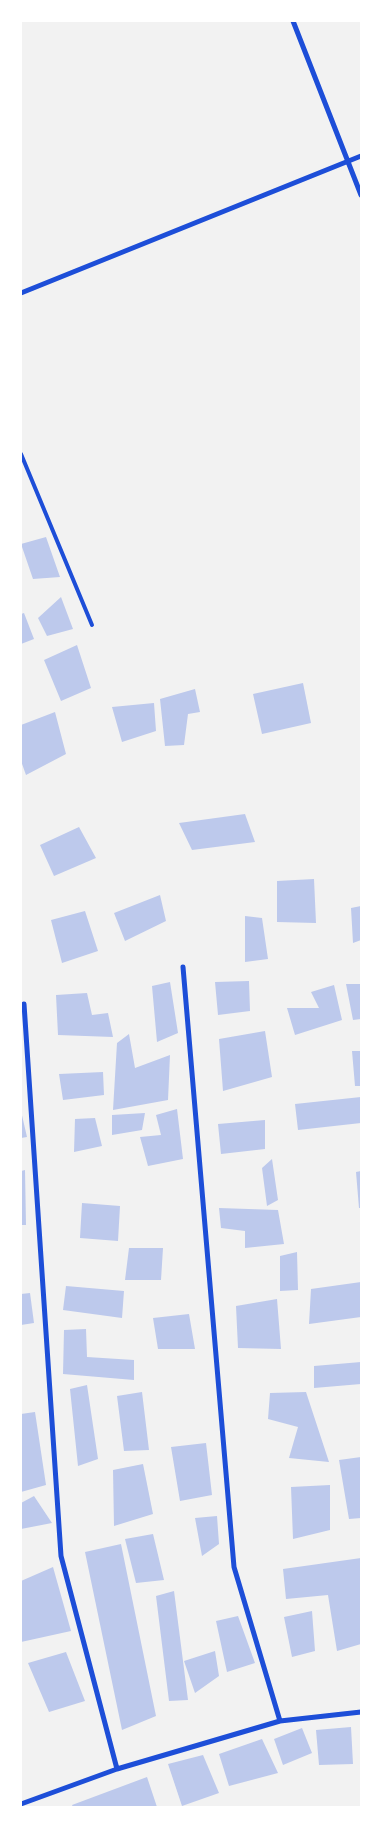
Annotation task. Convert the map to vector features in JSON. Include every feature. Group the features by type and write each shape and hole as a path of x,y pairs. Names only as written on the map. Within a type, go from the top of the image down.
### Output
{"street":[{"path":"293,21 361,195"},
{"path":"21,293 361,156"},
{"path":"183,967 234,1567 280,1720"},
{"path":"24,1004 61,1556 117,1769"},
{"path":"21,1804 117,1769 280,1720 361,1712"}],"lane":[{"path":"21,454 92,625"}],"building":[{"path":"46,537 60,577 33,579 21,544"},
{"path":"61,597 73,629 47,636 38,618"},
{"path":"24,613 34,639 21,644 21,614"},
{"path":"77,645 91,688 61,701 44,660"},
{"path":"303,683 311,723 262,734 253,694"},
{"path":"195,689 200,712 188,714 184,745 165,746 160,699"},
{"path":"154,703 156,731 122,742 112,707"},
{"path":"55,712 66,754 26,775 21,761 21,725"},
{"path":"245,814 255,842 192,850 179,823"},
{"path":"79,827 96,858 54,876 40,845"},
{"path":"314,879 316,923 277,922 277,881"},
{"path":"160,895 166,921 125,941 114,913"},
{"path":"361,906 361,940 353,943 351,908"},
{"path":"85,911 98,951 62,963 51,920"},
{"path":"245,916 262,918 268,959 245,962"},
{"path":"249,981 250,1011 218,1015 215,982"},
{"path":"170,982 178,1033 157,1042 152,986"},
{"path":"346,984 361,984 361,1019 353,1020"},
{"path":"334,985 342,1020 295,1035 287,1008 319,1008 311,992"},
{"path":"87,993 92,1015 108,1013 113,1037 58,1035 56,995"},
{"path":"265,1031 272,1077 223,1091 219,1039"},
{"path":"129,1034 135,1068 170,1055 168,1100 113,1110 117,1043"},
{"path":"352,1051 361,1051 361,1086 355,1086"},
{"path":"103,1072 104,1095 63,1100 59,1074"},
{"path":"361,1097 361,1123 298,1130 295,1104"},
{"path":"177,1109 183,1159 148,1166 140,1137 161,1135 156,1115"},
{"path":"21,1111 27,1137 21,1138"},
{"path":"145,1113 142,1130 112,1135 112,1115"},
{"path":"95,1118 102,1146 74,1152 75,1119"},
{"path":"265,1120 265,1149 221,1154 218,1124"},
{"path":"272,1159 278,1200 267,1206 262,1168"},
{"path":"25,1170 26,1225 21,1225 21,1171"},
{"path":"361,1171 361,1208 359,1208 356,1172"},
{"path":"82,1203 120,1206 118,1241 80,1238"},
{"path":"219,1208 278,1210 284,1244 245,1248 245,1231 221,1228"},
{"path":"129,1248 163,1248 161,1280 125,1280"},
{"path":"297,1252 298,1290 280,1291 280,1256"},
{"path":"361,1282 361,1317 309,1324 311,1289"},
{"path":"66,1286 124,1291 122,1318 63,1310"},
{"path":"30,1293 34,1323 21,1325 21,1294"},
{"path":"277,1299 281,1349 238,1348 236,1306"},
{"path":"189,1314 195,1349 158,1349 153,1318"},
{"path":"86,1329 87,1357 134,1360 134,1380 63,1374 64,1330"},
{"path":"361,1362 361,1384 314,1388 314,1366"},
{"path":"87,1385 98,1459 78,1466 70,1389"},
{"path":"142,1392 149,1450 124,1451 117,1396"},
{"path":"306,1392 329,1462 289,1458 298,1427 268,1419 270,1393"},
{"path":"35,1412 46,1485 21,1492 21,1414"},
{"path":"206,1443 212,1495 180,1501 171,1447"},
{"path":"361,1457 361,1518 349,1519 339,1460"},
{"path":"143,1464 153,1514 114,1526 113,1470"},
{"path":"330,1485 330,1530 293,1539 291,1487"},
{"path":"34,1496 52,1523 21,1529 21,1503"},
{"path":"217,1516 219,1544 202,1556 195,1518"},
{"path":"153,1534 164,1580 136,1583 125,1539"},
{"path":"121,1544 156,1716 122,1730 85,1552"},
{"path":"361,1558 361,1644 337,1651 328,1595 286,1599 283,1569"},
{"path":"53,1567 71,1631 21,1642 21,1581"},
{"path":"174,1591 188,1700 169,1701 156,1596"},
{"path":"312,1611 315,1651 292,1657 284,1617"},
{"path":"238,1616 255,1663 227,1672 216,1621"},
{"path":"215,1651 219,1676 195,1693 184,1661"},
{"path":"66,1652 85,1701 49,1712 28,1663"},
{"path":"351,1727 353,1764 319,1765 316,1730"},
{"path":"302,1728 312,1753 283,1765 274,1739"},
{"path":"262,1739 278,1773 229,1786 219,1754"},
{"path":"203,1755 219,1793 182,1806 168,1764"},
{"path":"147,1777 157,1807 73,1807 72,1805"}]}
